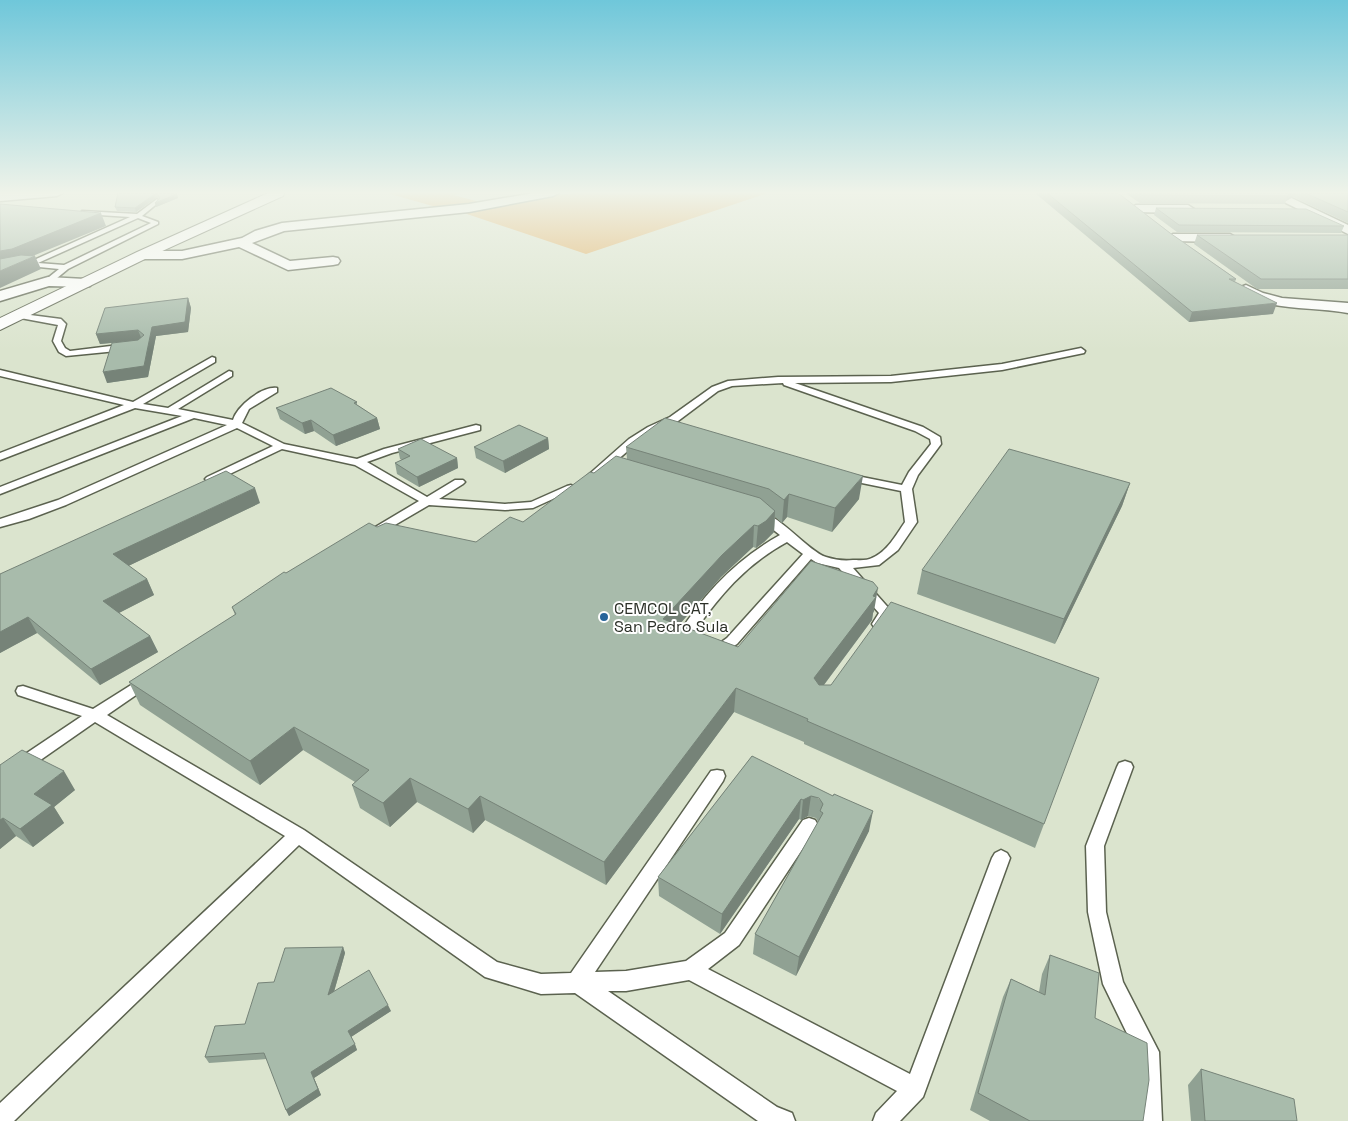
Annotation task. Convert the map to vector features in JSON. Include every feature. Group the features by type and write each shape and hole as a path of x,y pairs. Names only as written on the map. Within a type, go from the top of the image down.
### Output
{"main road":[{"path":"0,325 163,245"}],"street":[{"path":"142,255 182,255 225,245"},
{"path":"247,245 288,266 333,261"},
{"path":"1184,245 1196,254"},
{"path":"0,296 48,281 85,283"},
{"path":"1234,282 1258,298 1271,302 1348,308"}],"lane":[{"path":"65,267 26,264 72,245"},
{"path":"48,281 65,267 110,245"},
{"path":"18,315 58,321 62,324 57,341 62,350 69,354 132,347"},
{"path":"0,373 134,405 194,414 237,424 281,446 358,462 426,501 506,507 533,505 559,495 608,468 634,441 674,419 715,389 731,384 778,380 891,379 1002,367 1081,351"},
{"path":"0,457 134,405 212,360"},
{"path":"169,411 229,374"},
{"path":"754,513 763,516 821,560 842,565 875,562 894,547 911,522 906,489 913,474 936,444 935,437 919,429 778,380"},
{"path":"237,424 238,416 249,403 274,390"},
{"path":"0,491 194,414"},
{"path":"0,523 28,515 76,496 179,452 237,424"},
{"path":"659,426 678,431"},
{"path":"358,462 388,451 476,428"},
{"path":"202,483 281,446"},
{"path":"840,475 906,489"},
{"path":"362,541 459,482"},
{"path":"788,536 761,551 710,599 685,635 688,640 696,645 714,648 723,647 732,641 791,577 810,553"},
{"path":"842,565 886,613 871,635"},
{"path":"0,779 159,672"},
{"path":"23,691 94,715 298,835 492,970 541,984 626,981 690,970 732,939 809,824"},
{"path":"1125,767 1094,846 1097,912 1113,984 1148,1052 1151,1121"},
{"path":"577,982 717,776"},
{"path":"0,1119 298,835"},
{"path":"884,1121 915,1089 1001,858"},
{"path":"690,970 915,1089"},
{"path":"577,982 770,1116 784,1121"}],"shaded area":[{"path":"560,245 612,245 586,254"}],"building":[{"path":"0,245 21,245 12,249 0,251"},
{"path":"1111,245 1188,245 1236,279 1229,279 1277,303 1192,312"},
{"path":"1212,245 1348,245 1348,279 1261,279"},
{"path":"21,255 35,256 0,271 0,259"},
{"path":"188,298 185,322 152,327 144,366 103,372 112,343 138,340 144,335 138,330 96,334 105,308"},
{"path":"331,388 357,402 354,403 377,418 333,435 311,420 302,423 276,408"},
{"path":"665,418 863,476 835,508 789,494 784,500 769,489 626,447"},
{"path":"519,425 548,438 503,461 474,447"},
{"path":"421,439 457,458 417,477 395,463 410,456 398,449"},
{"path":"1009,449 1130,483 1064,619 922,570"},
{"path":"616,456 760,498 775,511 766,521 758,526 754,525 722,555 663,619 738,647 811,561 873,582 878,588 873,596 876,597 814,678 819,685 831,685 891,602 1099,678 1044,824 807,721 808,719 736,688 604,862 480,796 468,809 410,778 383,803 352,785 369,770 294,727 250,761 129,682 236,614 232,607 284,572 286,573 369,523 377,527 386,523 476,542 510,517 523,522 590,472 594,473"},
{"path":"226,471 255,488 113,554 147,579 103,601 150,636 91,669 28,617 0,632 0,574"},
{"path":"22,750 64,771 34,794 52,805 20,829 3,818 0,820 0,765"},
{"path":"752,756 833,796 834,794 873,811 799,957 755,934 823,813 820,811 823,804 819,798 811,796 803,800 801,799 722,914 658,877"},
{"path":"343,947 328,995 369,970 388,1005 348,1031 355,1044 311,1072 318,1089 286,1110 264,1053 205,1057 215,1026 245,1024 258,983 274,982 285,948"},
{"path":"1050,955 1099,973 1095,1018 1147,1043 1149,1080 1143,1121 1030,1121 978,1093 1011,979 1045,995"},
{"path":"1201,1069 1294,1099 1297,1121 1205,1121"}],"place":[{"name":"CEMCOL CAT, San Pedro Sula","path":"604,617"}]}
